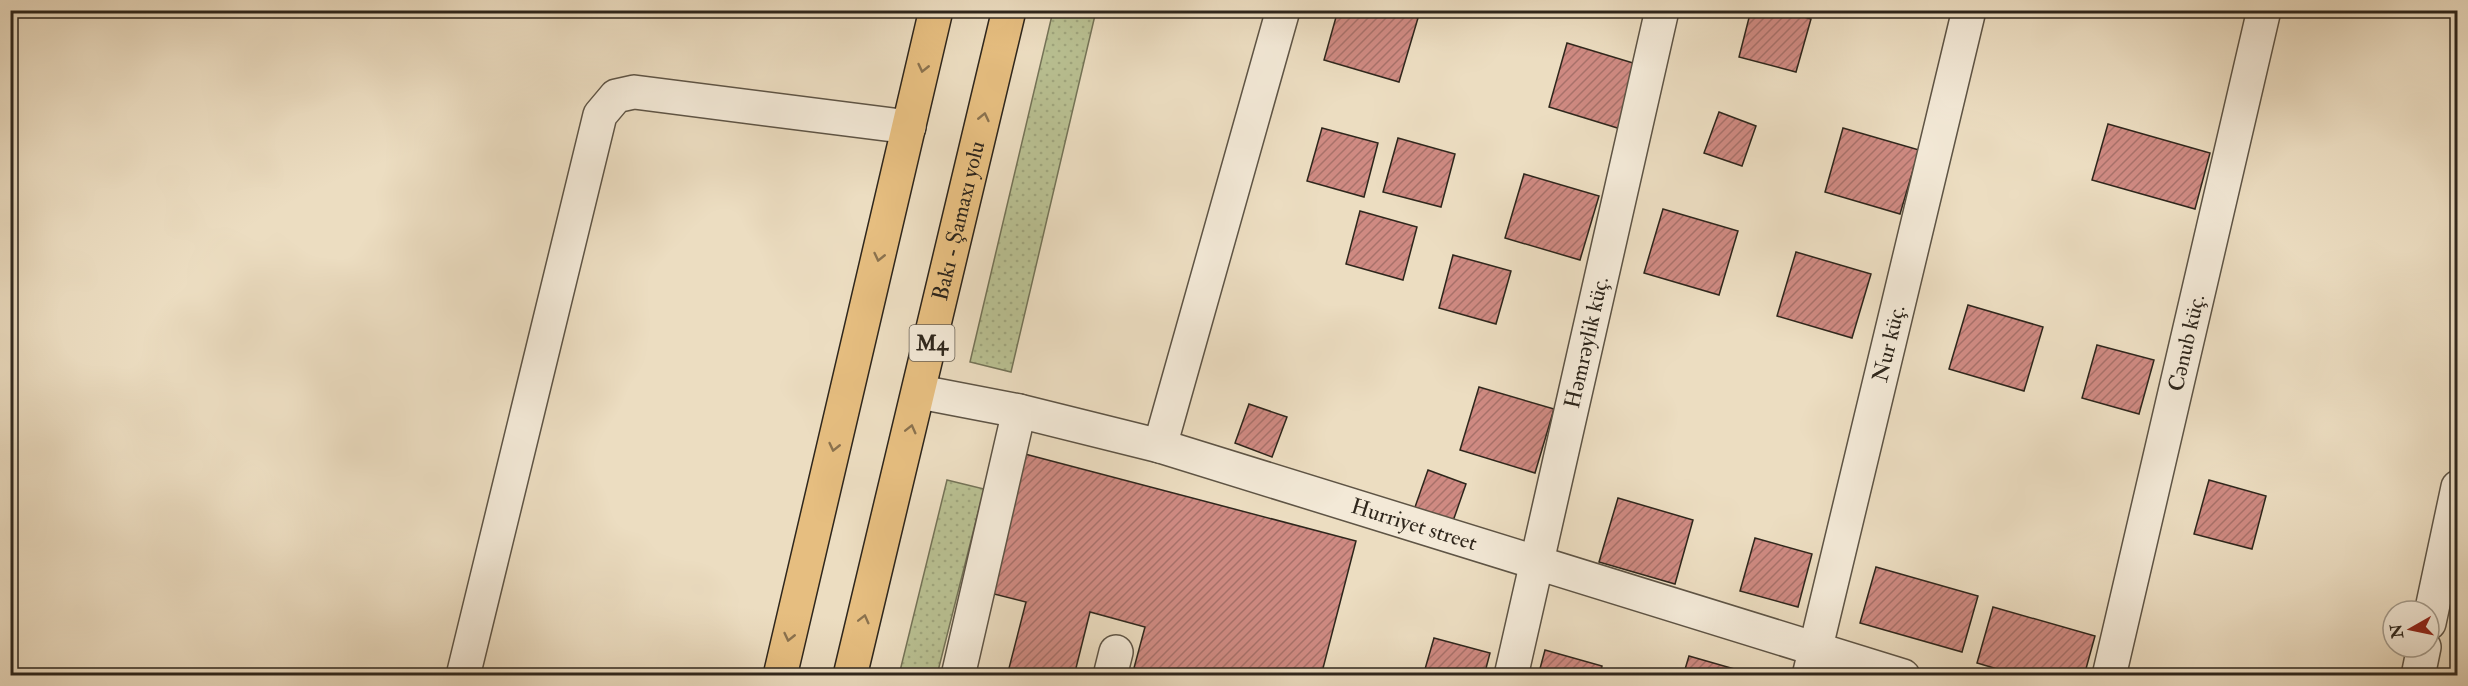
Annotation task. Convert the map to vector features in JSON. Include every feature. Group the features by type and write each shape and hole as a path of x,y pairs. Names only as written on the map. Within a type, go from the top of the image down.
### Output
{"highway":[{"path":"780,675 936,10"},
{"name":"Bakı - Şamaxı yolu","path":"850,675 920,392 1009,10"}],"street":[{"path":"1160,446 1283,10"},
{"name":"Həmrəylik küç.","path":"1511,675 1538,565 1662,10"},
{"name":"Nur küç.","path":"1813,662 1969,10"},
{"name":"Cənub küç.","path":"2109,675 2264,10"},
{"path":"463,675 600,115 616,96 634,92 909,127"},
{"name":"Hurriyet street","path":"920,392 1019,411 1160,446 1538,565 1813,662 1903,675"},
{"path":"958,675 1019,411"},
{"path":"2434,599 2457,488"},
{"path":"2418,675 2421,659"}],"green space":[{"path":"1053,11 1096,11 1011,372 970,362"},
{"path":"947,480 984,489 937,675 899,675"}],"building":[{"path":"1338,10 1392,10 1418,18 1399,82 1324,60"},
{"path":"1751,10 1780,10 1811,19 1796,72 1739,57"},
{"path":"1567,43 1643,66 1624,130 1549,107"},
{"path":"1719,112 1756,126 1742,166 1704,153"},
{"path":"2108,124 2210,153 2195,209 2092,180"},
{"path":"1322,128 1378,143 1364,197 1307,181"},
{"path":"1843,128 1919,150 1900,214 1825,192"},
{"path":"1398,138 1455,154 1441,207 1383,192"},
{"path":"1524,174 1599,196 1580,260 1505,238"},
{"path":"1663,209 1738,231 1719,295 1644,273"},
{"path":"1360,211 1417,227 1403,280 1346,264"},
{"path":"1796,252 1871,274 1852,338 1777,316"},
{"path":"1453,255 1511,271 1496,324 1439,308"},
{"path":"1968,305 2043,327 2024,391 1949,369"},
{"path":"2097,345 2154,360 2139,414 2082,398"},
{"path":"1479,387 1554,409 1535,473 1460,450"},
{"path":"1249,404 1287,417 1272,457 1235,443"},
{"path":"1025,454 1356,541 1321,676 1164,676 1134,668 1145,627 1090,612 1074,676 1007,676 1026,602 990,593"},
{"path":"1428,470 1466,484 1452,524 1414,510"},
{"path":"2209,480 2266,496 2252,549 2194,534"},
{"path":"1618,498 1693,520 1675,584 1599,562"},
{"path":"1755,538 1812,554 1798,607 1740,591"},
{"path":"1876,567 1978,596 1962,652 1860,623"},
{"path":"1993,607 2095,636 2084,676 2021,676 1977,663"},
{"path":"1434,638 1490,653 1484,676 1423,676"},
{"path":"1545,650 1602,666 1600,676 1538,676"},
{"path":"1689,656 1745,672 1744,676 1683,676"}]}
